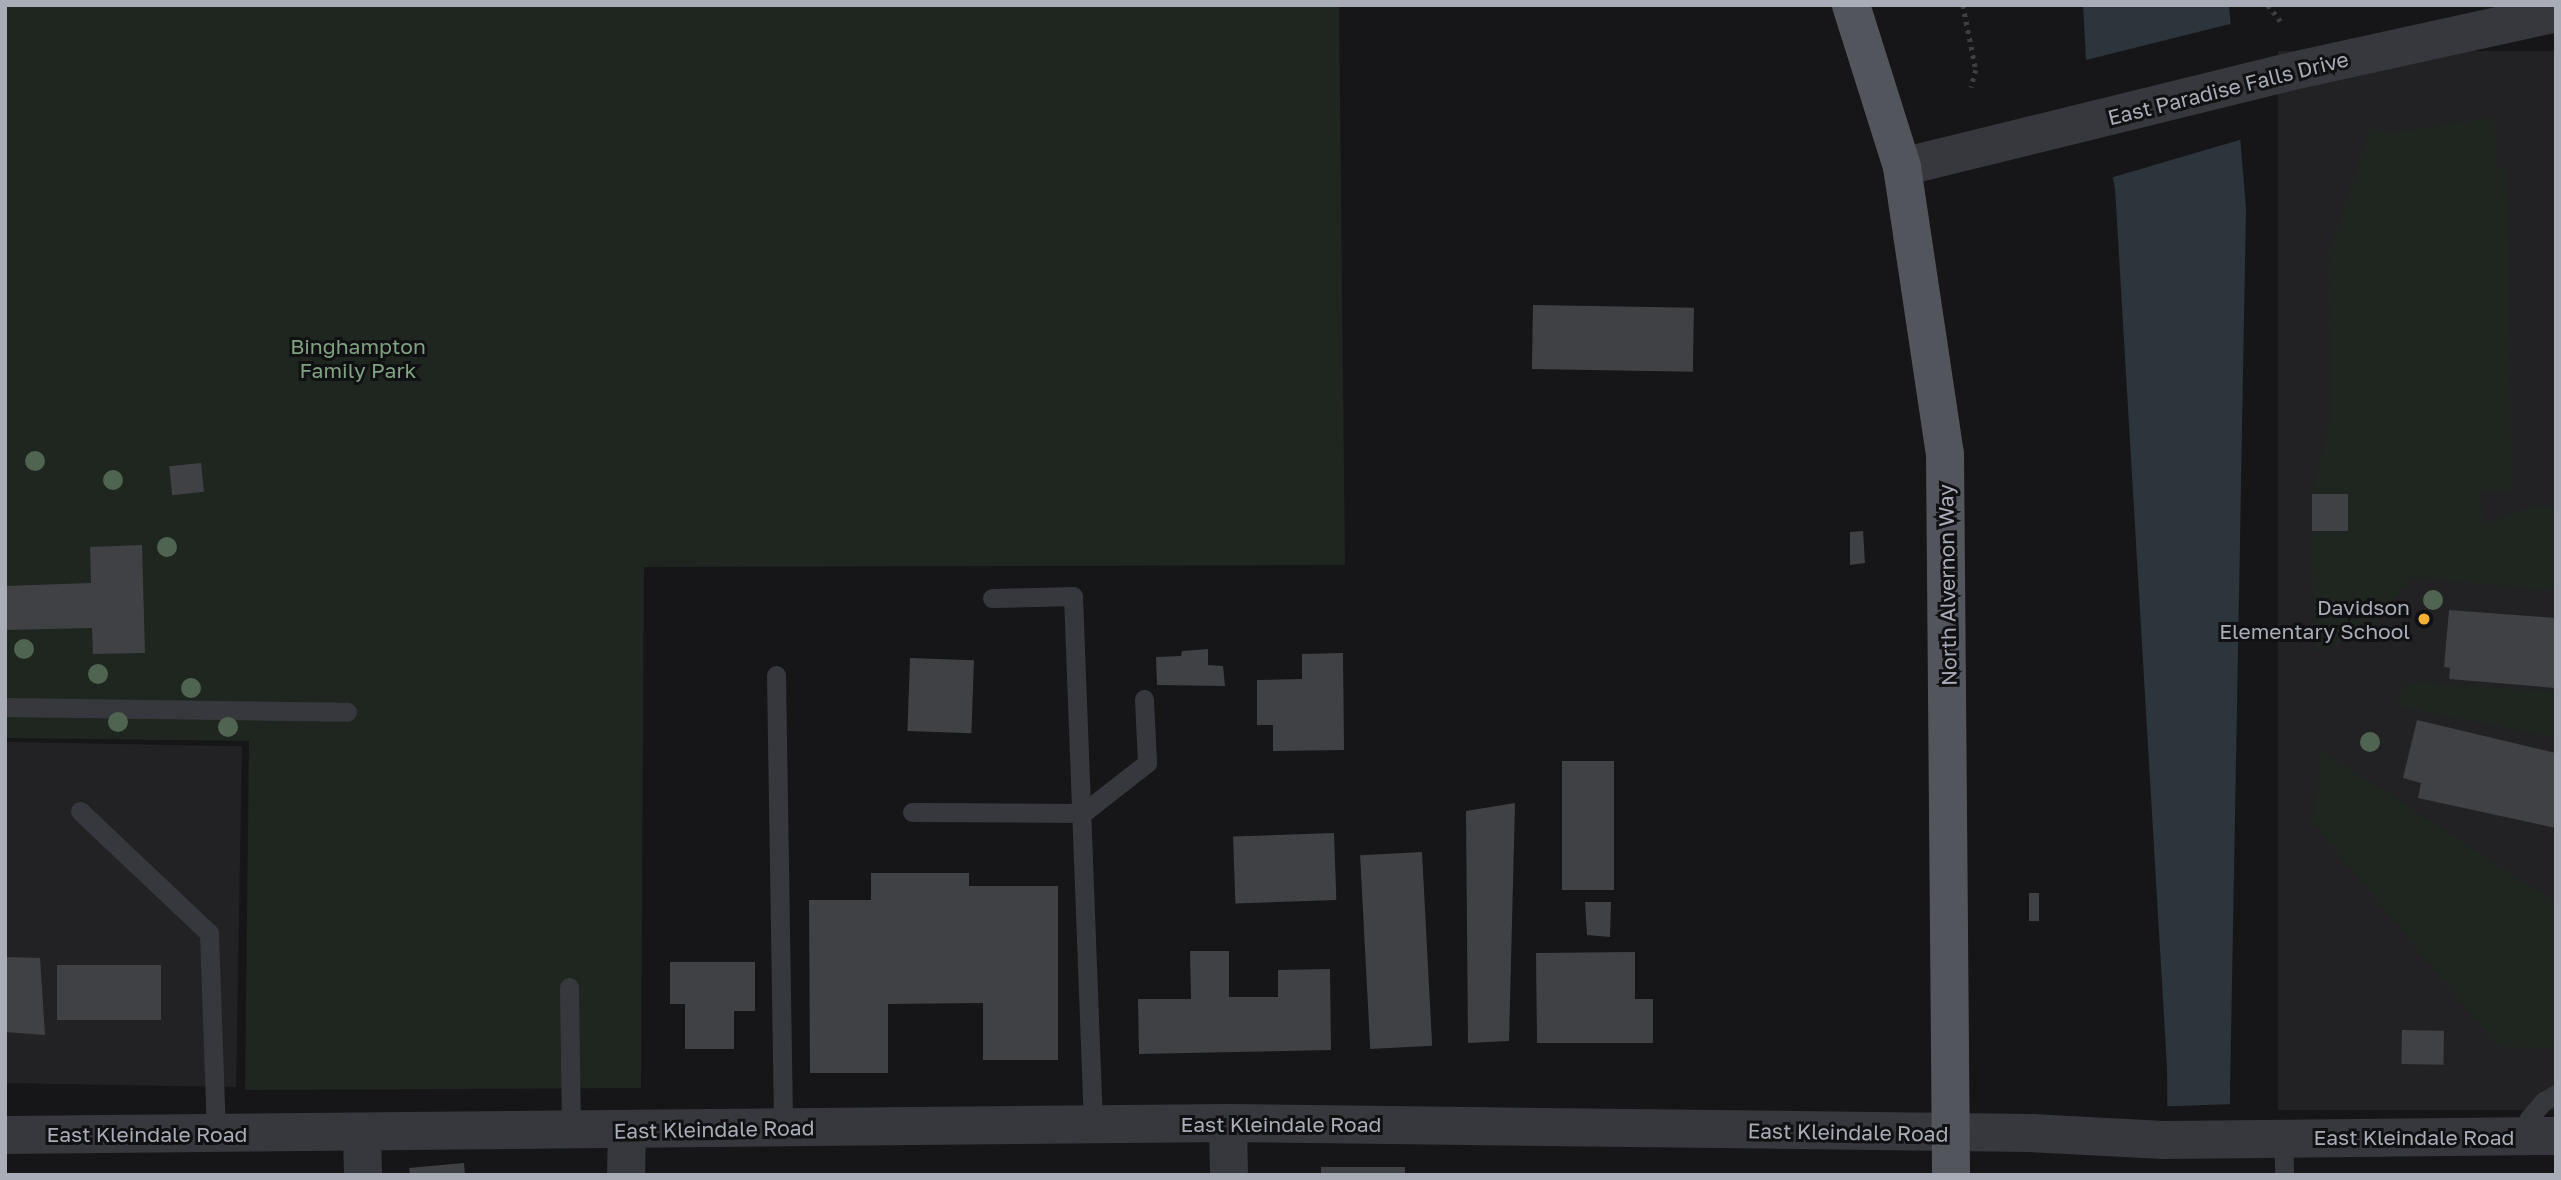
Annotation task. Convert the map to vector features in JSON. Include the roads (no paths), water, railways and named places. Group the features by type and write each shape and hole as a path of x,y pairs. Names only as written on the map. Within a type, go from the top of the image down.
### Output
{"main road":[{"name":"North Alvernon Way","path":"1852,5 1902,167 1945,454 1951,1175"}],"street":[{"name":"East Paradise Falls Drive","path":"1902,167 2284,73 2556,13"},
{"name":"East Kleindale Road","path":"5,1135 1228,1123 1952,1133 2164,1140 2237,1138 2283,1156 2538,1136"},
{"path":"1228,1123 1229,1175"},
{"path":"626,1129 626,1175"},
{"path":"362,1133 363,1175"}],"lane":[{"path":"992,598 1073,596 1093,1124"},
{"path":"776,675 783,1128"},
{"path":"912,812 1083,813 1147,763 1144,699"},
{"path":"5,707 347,712"},
{"path":"79,811 209,933 216,1134"},
{"path":"569,987 571,1130"},
{"path":"2538,1136 2529,1118 2544,1101 2556,1094"}],"place":[{"name":"Davidson Elementary School","path":"2424,619"}],"park label":[{"name":"Binghampton Family Park","path":"358,358"}]}
